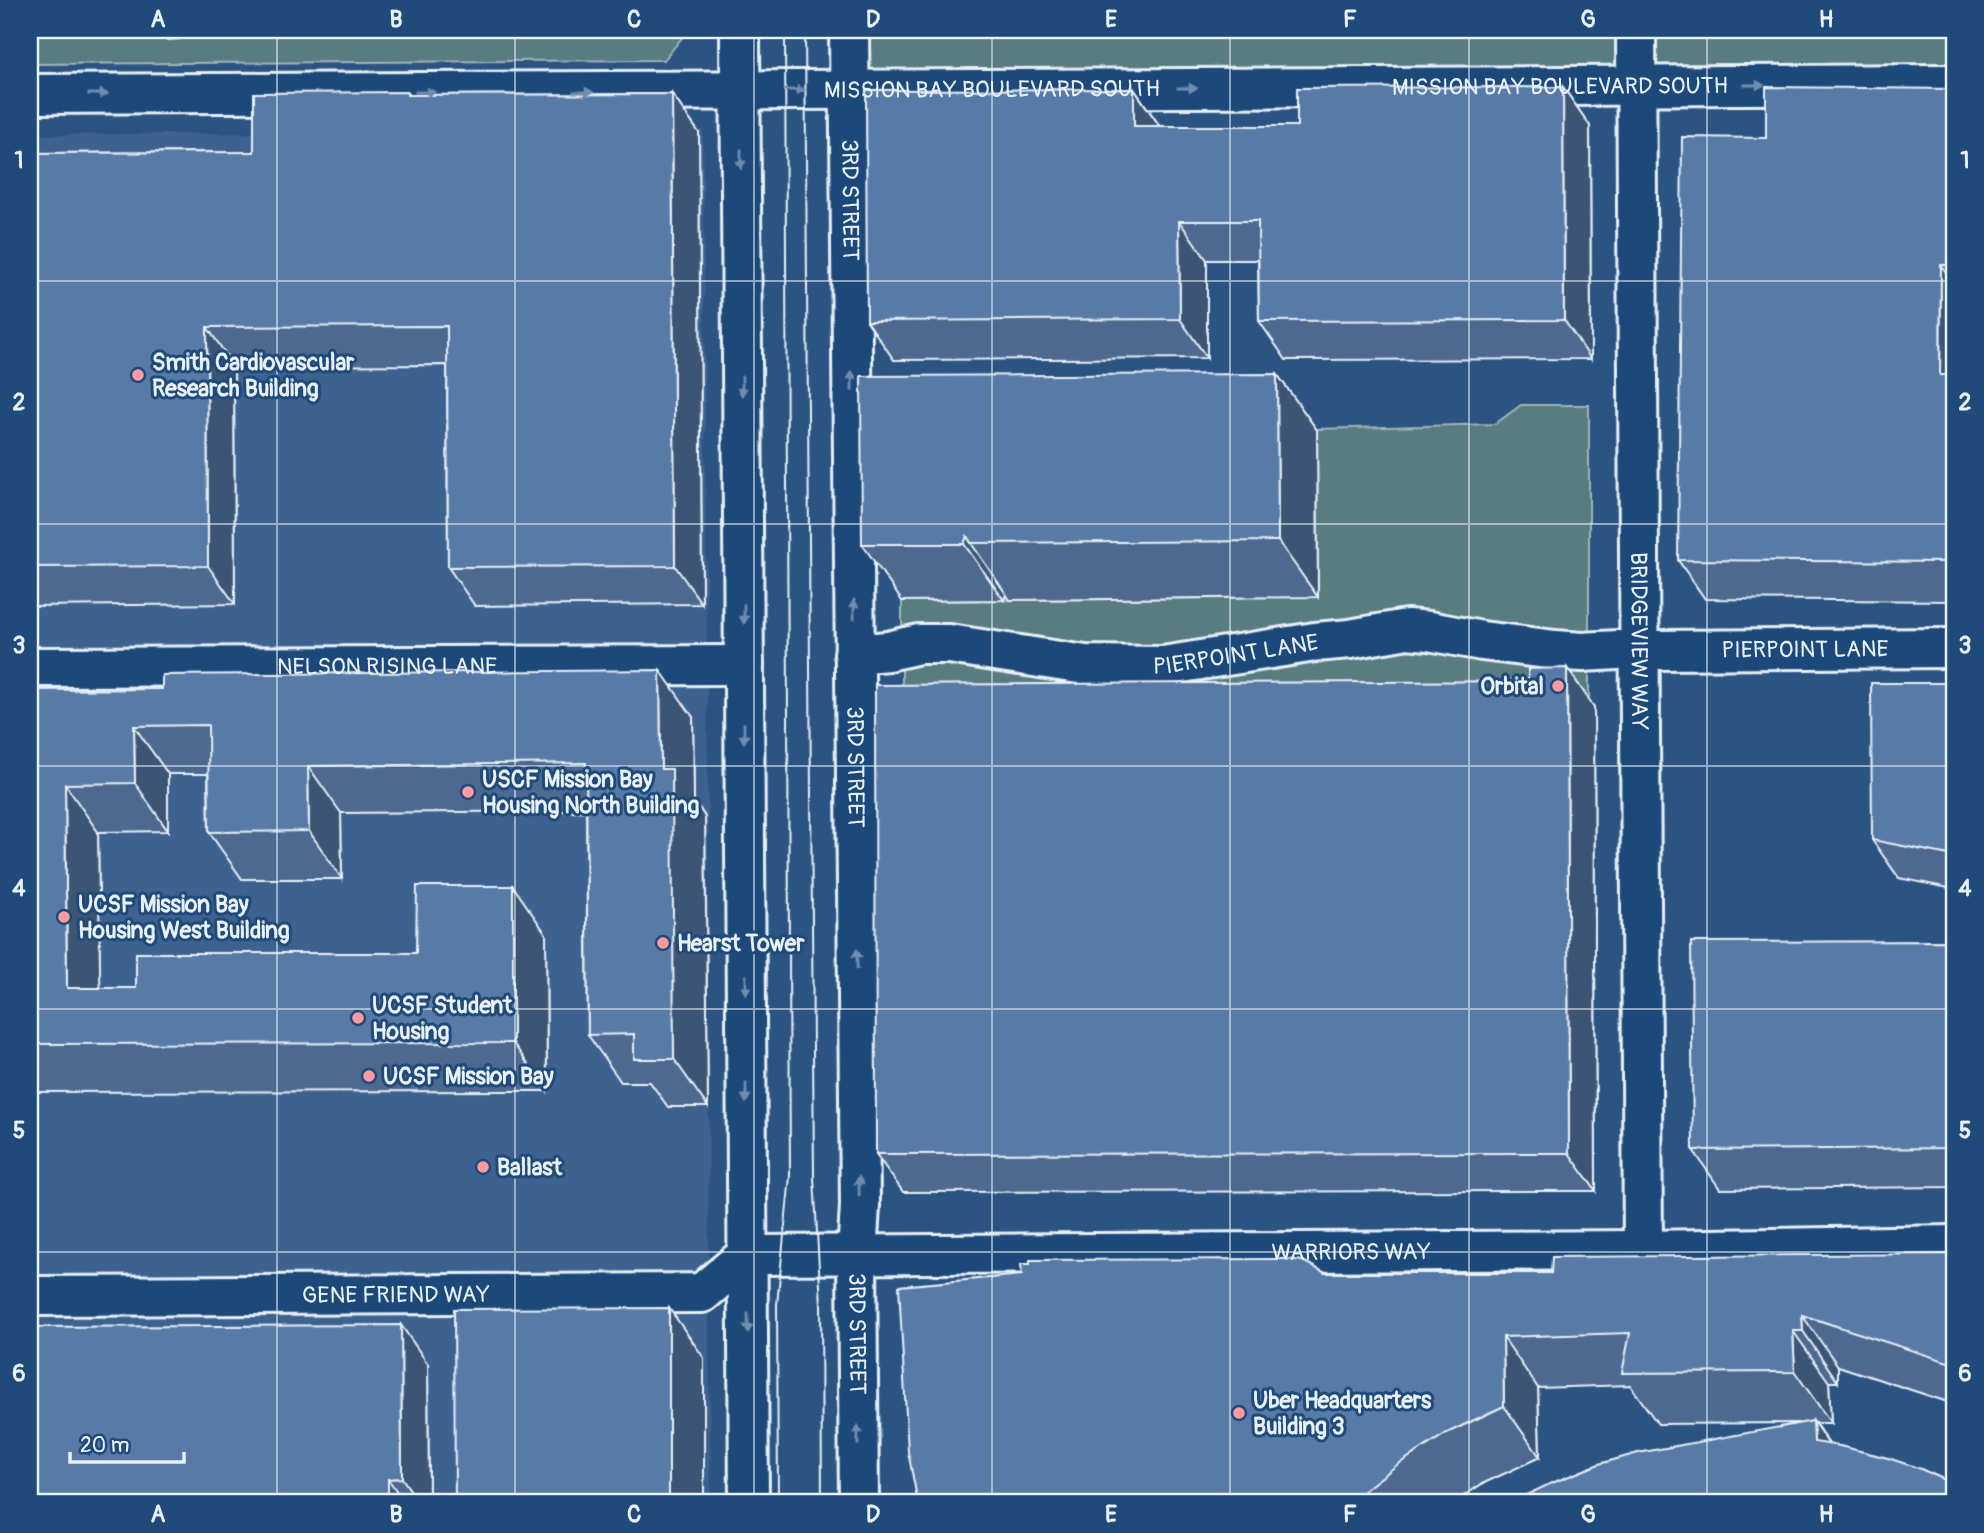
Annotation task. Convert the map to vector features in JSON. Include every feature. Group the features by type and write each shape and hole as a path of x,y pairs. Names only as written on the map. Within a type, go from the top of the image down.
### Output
{"street":[{"path":"740,30 749,1503"},
{"name":"3RD STREET","path":"849,30 860,1206 857,1255 859,1503"},
{"name":"BRIDGEVIEW WAY","path":"1636,30 1643,1251"},
{"name":"MISSION BAY BOULEVARD SOUTH","path":"30,94 1954,84"},
{"name":"PIERPOINT LANE","path":"854,654 888,651 919,644 949,644 1086,664 1163,666 1406,629 1555,650 1618,650"},
{"name":"PIERPOINT LANE","path":"1656,650 1954,648"},
{"name":"NELSON RISING LANE","path":"30,667 744,664"},
{"name":"WARRIORS WAY","path":"747,1255 1643,1251 1954,1245"},
{"name":"GENE FRIEND WAY","path":"30,1297 702,1293 747,1255"}],"shaded area":[{"name":"UCSF Mission Bay","path":"703,130 711,1503 30,1503 30,135"}],"green space":[{"path":"30,30 688,30 664,60 30,64"},
{"path":"870,30 1954,30 1954,64 870,70"},
{"path":"1521,405 1589,405 1589,707 902,723 902,601 1238,598 1317,429 1495,424"}],"building":[{"path":"1563,87 1564,320 1259,321 1258,221 1179,221 1180,319 867,321 866,90 1134,89 1134,126 1297,126 1297,88"},
{"path":"1766,87 1954,89 1954,265 1941,265 1940,375 1954,375 1954,562 1678,560 1682,137 1766,138"},
{"path":"407,92 407,95 672,94 675,566 448,567 447,326 207,327 208,566 30,567 30,153 254,152 254,93"},
{"path":"1277,374 1278,541 971,543 967,536 964,544 862,544 861,376"},
{"path":"1567,668 1569,1153 876,1154 875,685 1528,681 1528,669"},
{"path":"660,670 661,769 672,769 674,1059 634,1059 634,1034 588,1035 586,763 308,766 309,831 209,832 208,725 134,726 135,783 65,784 67,988 136,988 136,953 416,953 417,886 513,886 513,1043 30,1044 30,690 162,689 162,675"},
{"path":"1871,683 1954,683 1954,856 1872,840"},
{"path":"1954,941 1954,1148 1693,1150 1691,942"},
{"path":"1954,1254 1954,1364 1802,1315 1803,1331 1793,1331 1795,1372 1622,1373 1630,1333 1503,1337 1504,1406 1447,1433 1397,1465 1348,1503 918,1503 908,1452 899,1286 1022,1275 1021,1264 1030,1264 1030,1260 1286,1259 1303,1261 1325,1273 1551,1273 1552,1257"},
{"path":"669,1308 669,1503 455,1503 454,1309"},
{"path":"401,1325 402,1478 388,1479 388,1503 32,1503 30,1327"},
{"path":"1813,1421 1814,1442 1888,1458 1921,1469 1954,1484 1954,1503 1509,1503 1599,1464 1638,1453"}],"tram line":[{"path":"778,1503 777,1305 790,1176 785,30"},
{"path":"805,30 814,1177 821,1305 822,1503"}],"place":[{"name":"Smith Cardiovascular Research Building","path":"138,375"},
{"name":"Orbital","path":"1558,686"},
{"name":"USCF Mission Bay Housing North Building","path":"468,792"},
{"name":"UCSF Mission Bay Housing West Building","path":"64,917"},
{"name":"Hearst Tower","path":"663,943"},
{"name":"UCSF Student Housing","path":"358,1018"},
{"name":"UCSF Mission Bay","path":"369,1076"},
{"name":"Ballast","path":"483,1167"},
{"name":"Uber Headquarters Building 3","path":"1239,1413"}]}
